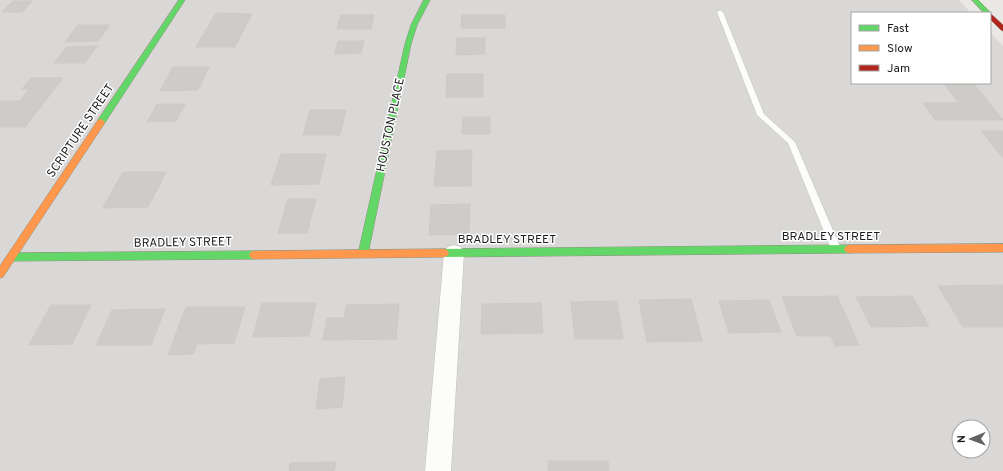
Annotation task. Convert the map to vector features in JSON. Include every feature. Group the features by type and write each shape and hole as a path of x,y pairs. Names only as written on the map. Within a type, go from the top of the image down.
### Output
{"street":[{"name":"SCRIPTURE STREET","path":"0,274 182,0"},
{"name":"HOUSTON PLACE","path":"363,254 408,44 414,25 427,0"},
{"path":"975,0 987,12"},
{"path":"991,17 1003,29"},
{"name":"BRADLEY STREET","path":"12,257 1003,248"},
{"path":"438,471 454,253"}],"lane":[{"path":"720,12 761,115 791,142 836,249"}],"shaded area":[{"path":"0,0 959,0 970,12 851,12 851,84 991,84 991,33 1003,46 1003,471 0,471"}],"building":[{"path":"13,1 32,1 22,12 2,12"},
{"path":"216,13 252,14 235,47 196,47"},
{"path":"341,15 374,15 371,29 337,29"},
{"path":"462,15 505,15 505,28 461,28"},
{"path":"78,25 110,25 98,41 65,42"},
{"path":"457,38 485,38 485,54 456,55"},
{"path":"338,41 364,41 361,53 335,54"},
{"path":"97,46 85,63 54,63 67,47"},
{"path":"173,67 209,67 198,90 160,91"},
{"path":"447,74 483,74 483,97 446,97"},
{"path":"31,78 63,78 25,127 0,127 0,101 20,101 29,89 22,89"},
{"path":"944,84 974,84 1003,120 935,120 923,103 959,103"},
{"path":"157,104 185,104 176,121 147,122"},
{"path":"310,110 346,110 340,135 303,135"},
{"path":"463,117 490,117 490,134 462,134"},
{"path":"981,131 1003,131 1003,158"},
{"path":"472,150 471,186 434,186 437,151"},
{"path":"281,154 326,154 319,184 271,185"},
{"path":"123,172 166,172 148,207 103,208"},
{"path":"288,199 316,199 307,233 278,233"},
{"path":"470,204 469,234 429,235 431,205"},
{"path":"1003,285 1003,327 963,327 938,286"},
{"path":"837,296 859,345 835,346 831,336 797,336 782,297"},
{"path":"912,296 929,326 871,327 856,297"},
{"path":"691,299 702,341 647,342 639,300"},
{"path":"769,300 781,332 729,333 719,301"},
{"path":"617,301 623,339 575,339 571,302"},
{"path":"262,303 316,303 309,336 253,337"},
{"path":"541,303 543,333 481,334 482,304"},
{"path":"399,304 396,339 323,340 327,318 344,318 346,305"},
{"path":"51,305 91,305 72,344 29,345"},
{"path":"186,307 245,307 234,343 197,344 193,354 168,355"},
{"path":"165,309 151,345 96,345 112,310"},
{"path":"345,377 342,407 316,409 320,379"},
{"path":"548,461 608,461 609,471 548,471"},
{"path":"336,462 334,471 289,471 290,463"}],"traffic: fast":[{"path":"101,122 182,0"},
{"path":"363,254 408,44 414,25 427,0"},
{"path":"975,0 987,12"},
{"path":"444,253 849,249"},
{"path":"12,257 254,255"}],"traffic: slow":[{"path":"0,274 101,122"},
{"path":"849,249 1003,248"},
{"path":"254,255 444,253"}],"traffic: jam":[{"path":"991,16 1003,29"}]}
